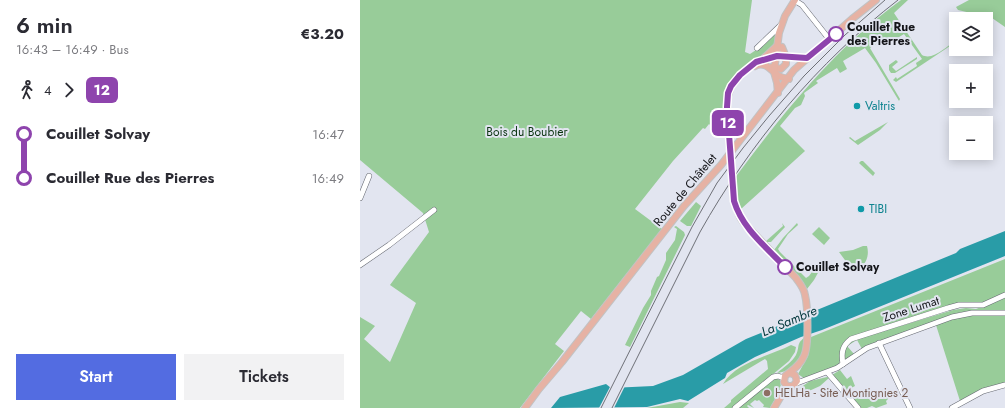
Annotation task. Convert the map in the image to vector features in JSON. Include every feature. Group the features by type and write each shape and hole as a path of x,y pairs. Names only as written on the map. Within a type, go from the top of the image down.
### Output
{"main road":[{"path":"778,93 774,71 780,44 781,25 795,0"},
{"name":"Route de Châtelet","path":"525,408 684,206 721,165 797,68 876,0"},
{"path":"780,44 797,68"},
{"path":"764,62 780,44"},
{"path":"787,386 793,386 797,367 806,350 805,295 802,286 796,278 740,217 734,201 727,107 728,93 731,86 740,75 757,64 777,56 807,58"},
{"path":"774,71 784,67 788,57"},
{"path":"764,62 781,77 789,79"},
{"path":"787,386 784,382 786,374 795,377"},
{"path":"774,408 787,386"}],"street":[{"path":"795,0 802,5 829,39"},
{"path":"757,48 781,25"},
{"path":"360,198 369,176"},
{"path":"360,265 389,246 434,210"},
{"name":"Zone Lumat","path":"843,364 842,357 844,346 851,339 959,305 984,305 1005,295"},
{"path":"795,377 807,380 828,373 867,348 960,315 972,313 1005,313"},
{"path":"879,343 910,408"},
{"path":"828,373 858,408"},
{"path":"735,408 773,377 778,376 784,378"},
{"path":"952,408 983,390 1005,385"}],"green space":[{"name":"Bois du Boubier","path":"360,0 752,0 745,52 750,54 762,46 776,33 777,39 772,48 738,74 725,107 723,108 726,139 709,124 705,129 703,128 673,161 635,209 662,229 591,319 581,311 555,344 564,351 520,408 360,408 360,317 375,326 364,339 390,362 416,303 390,285 429,232 423,213 360,160"},
{"path":"901,0 908,0 894,13 922,55 931,56 949,45 949,47 896,82 893,80 896,77 897,79 917,66 916,63 922,59 904,34 891,42 889,40 885,43 882,40 870,48 900,99 899,101 865,48 843,61 847,69 840,73 837,68 816,81 818,83 804,93 805,96 801,105 795,108 780,126 805,151 741,209 757,233 745,219 740,209 735,184 737,175 774,127 813,81 833,59 877,18"},
{"path":"969,0 1005,0 1005,27 993,19 993,12 966,12 958,10 956,7"},
{"path":"917,57 917,59 895,73 891,73 889,70 889,65 896,60 898,62 892,67 896,71"},
{"path":"888,122 880,130 858,145 849,138 850,137 855,141"},
{"path":"863,161 875,173 873,176 859,163"},
{"path":"696,202 701,206 691,226 687,226 680,221"},
{"path":"782,223 785,227 771,242 765,242 783,226"},
{"path":"797,223 798,225 788,234 778,249 806,278 815,268 819,271 807,289 803,282 774,250"},
{"path":"676,226 684,232 685,235 630,347 625,345 651,295 651,291 657,277 659,276 666,260 666,253 675,240 677,229 674,227"},
{"path":"819,227 830,238 824,245 812,234"},
{"path":"867,246 868,250 866,262 857,270 853,271 839,252 853,250"},
{"path":"1005,259 1005,295 986,303 964,304 850,338 845,341 841,348 840,362 838,366 805,379 798,374 808,356 811,337"},
{"path":"1005,298 1005,311 961,312 862,349 857,340 847,346 854,354 846,360 845,359 845,349 847,344 858,339 953,310 966,308 976,309"},
{"path":"976,315 1005,315 1005,383 982,389 960,401 936,325 960,317"},
{"path":"804,338 803,350 798,361 789,369 777,373 794,358 799,344"},
{"path":"791,345 796,347 795,352 789,361 732,408 724,408 731,402 731,400 768,369 767,361 765,359 723,384 729,376 736,370 754,360"},
{"path":"840,370 847,379 851,376 855,386 849,389 852,394 850,394 832,375"},
{"path":"827,377 829,378 820,386 809,391 809,397 800,388 810,381"},
{"name":"HELHa - Site Montignies 2","path":"775,378 780,380 781,388 770,408 763,407 764,405 759,400 755,400 750,404 754,408 748,405 747,406 749,408 737,408"},
{"path":"884,389 888,399 886,401 887,404 876,408 872,406 867,408 859,408 854,403 856,402 853,399 859,396 861,399"},
{"path":"680,402 689,403 683,408 647,408"}],"water":[{"path":"1005,231 1005,256 822,330 801,337 755,357 727,373 725,378 688,401 680,399 647,407 551,408 560,397 606,384 611,388 653,386 683,375 746,339 956,253 960,249"}],"pier":[{"path":"611,385 625,386 614,408 599,408"}],"railway":[{"path":"601,408 692,227 717,183 769,116 804,76 845,35 885,0"},
{"path":"612,408 700,232 741,167 787,106 813,78 868,24 898,0"}],"bus line":[{"name":"12","path":"785,267 744,223 734,201 727,107 728,93 731,86 740,75 756,62 777,56 786,58 791,56 807,58 836,34"}],"place":[{"name":"Couillet Rue des Pierres","path":"836,34"},
{"name":"Valtris","path":"857,106"},
{"name":"TIBI","path":"861,209"},
{"name":"Couillet Solvay","path":"785,267"},
{"name":"HELHa - Site Montignies 2","path":"767,393"}],"water label":[{"name":"La Sambre","path":"789,321"}]}
